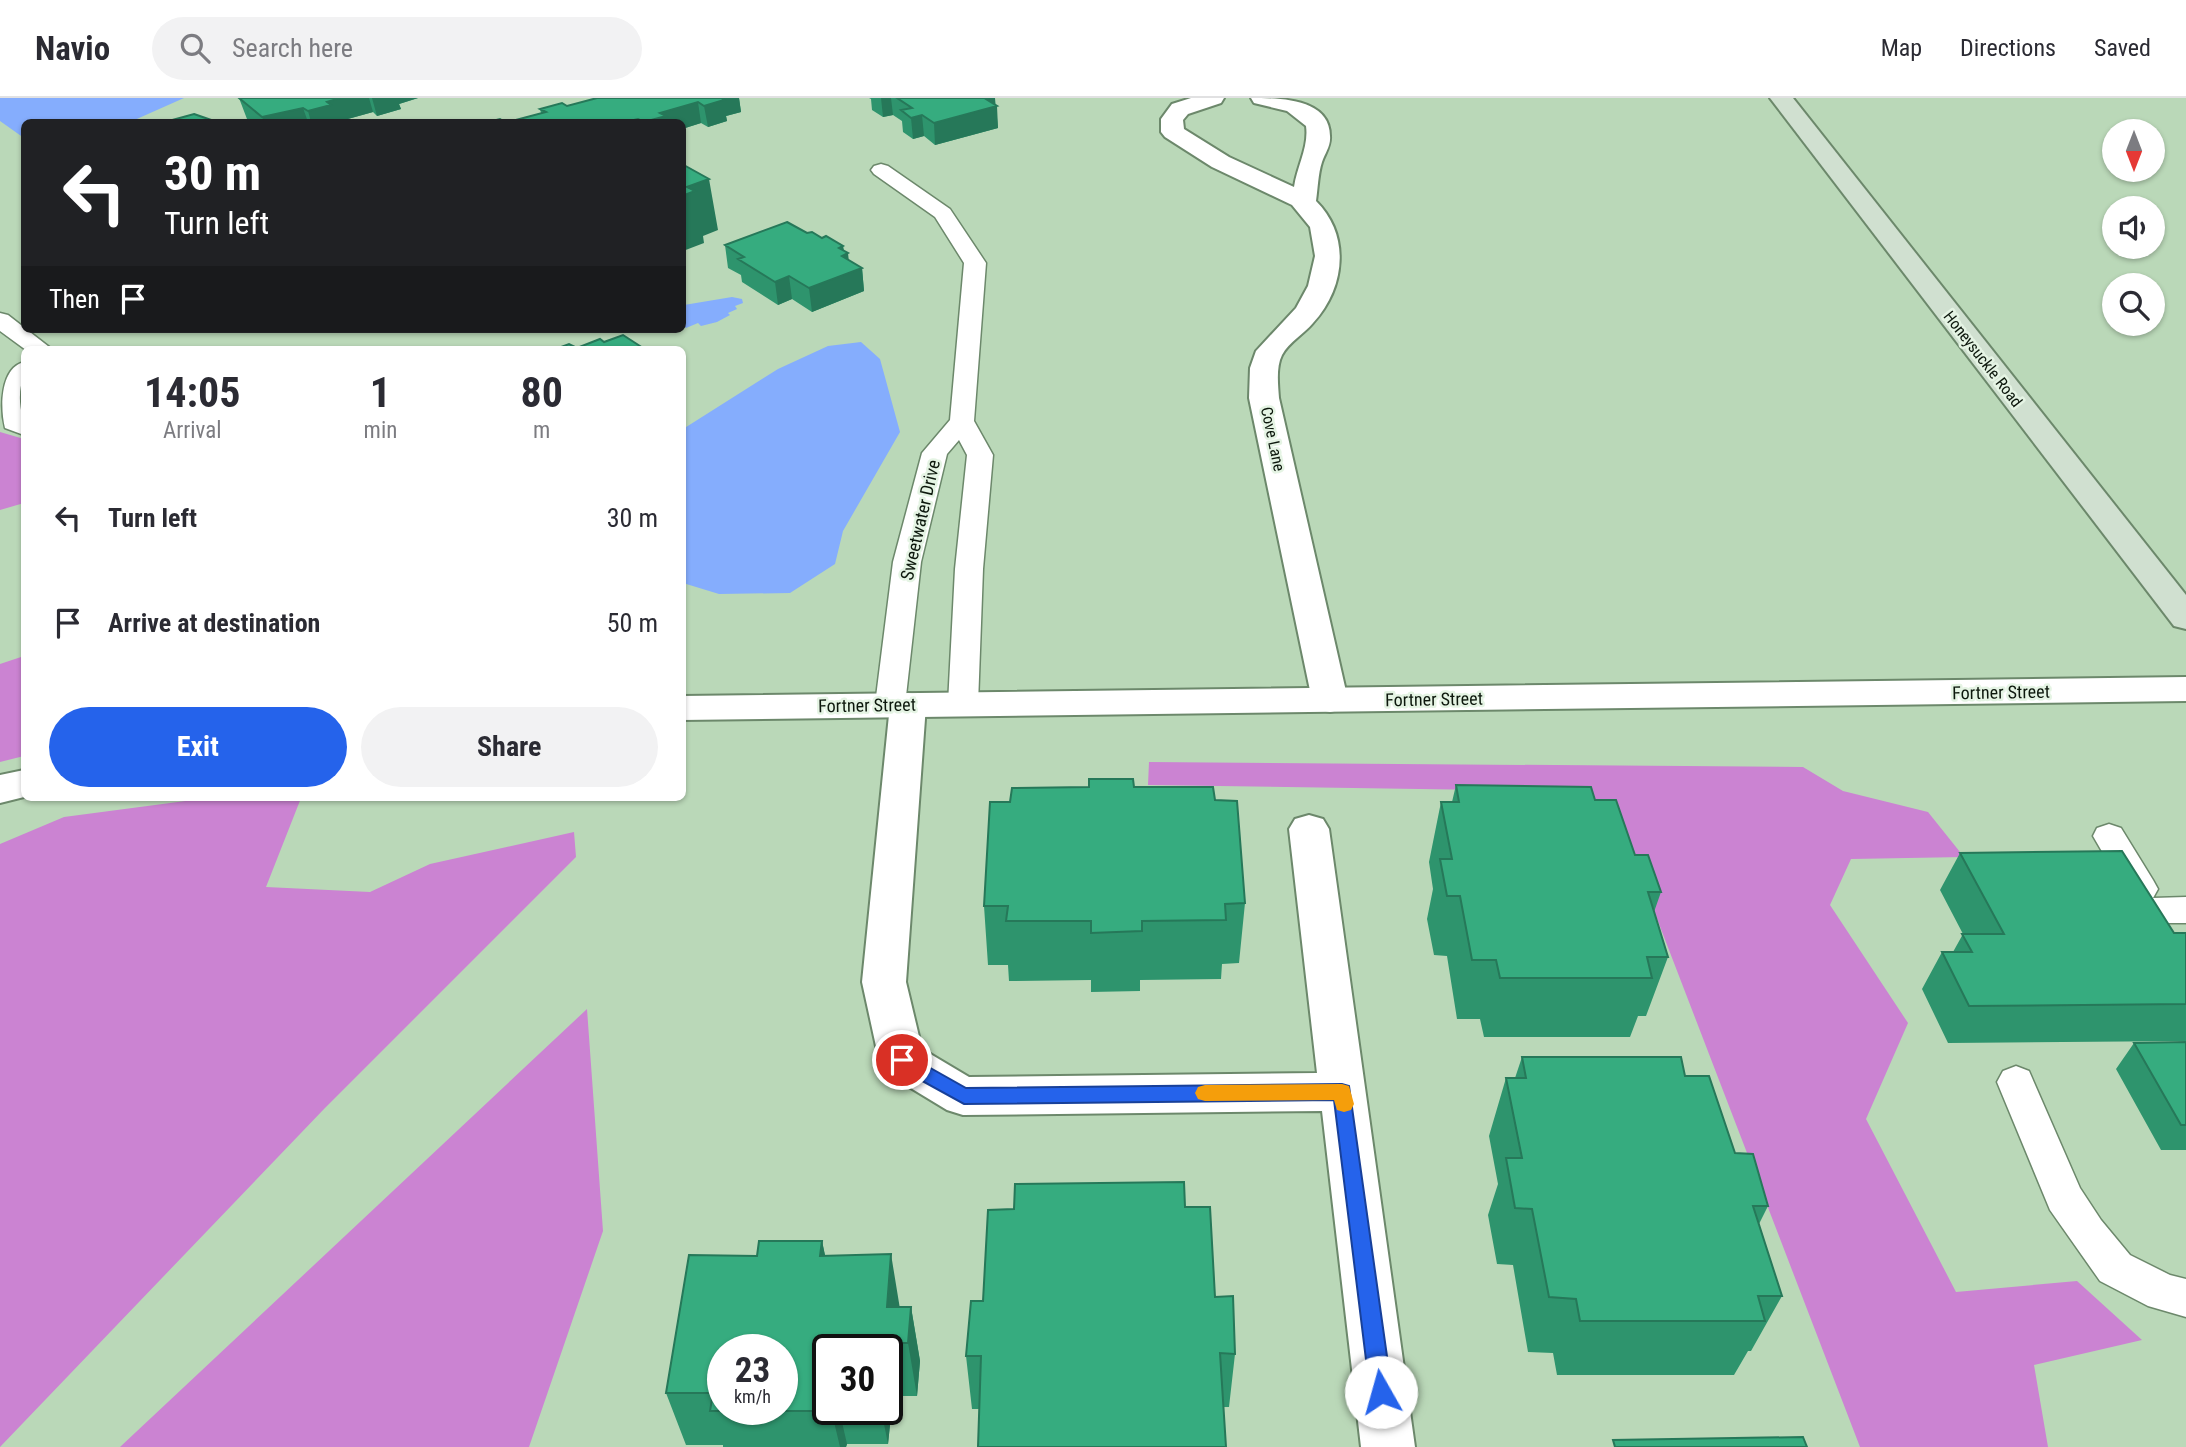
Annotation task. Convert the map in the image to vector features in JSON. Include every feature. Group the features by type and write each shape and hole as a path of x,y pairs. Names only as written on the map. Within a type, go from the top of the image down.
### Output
{"main road":[{"name":"Honeysuckle Road","path":"1782,98 2186,618"}],"street":[{"name":"Cove Lane","path":"1213,98 1180,109 1172,119 1173,132 1188,145 1214,159 1304,201 1322,223 1329,244 1322,288 1306,313 1269,353 1264,372 1264,398 1329,700"},
{"path":"1262,98 1297,106 1317,122 1320,133 1310,164 1304,201"},
{"name":"Fortner Street","path":"686,708 2186,689"},
{"path":"899,705 884,982 902,1060 964,1096 1342,1091"},
{"path":"0,789 21,786"},
{"path":"1309,829 1388,1447"}],"lane":[{"path":"881,170 943,213 975,263 962,421 980,456 969,569 964,704"},
{"path":"0,320 36,346"},
{"path":"21,372 6,394 15,423 21,426"},
{"name":"Sweetwater Drive","path":"899,705 907,562 935,453 962,421"},
{"path":"2109,836 2172,921"},
{"path":"2016,1082 2064,1198 2087,1233 2115,1268 2163,1292 2186,1298"}],"shaded area":[{"path":"0,432 21,438 21,504 0,510"},
{"path":"21,657 21,757 0,762 0,664"},
{"path":"1149,762 1803,767 1843,791 1928,812 1964,857 1851,859 1830,905 1908,1023 1866,1119 1956,1292 2077,1281 2142,1340 2034,1365 2048,1447 1860,1447 1616,812 1486,790 1148,785"},
{"path":"185,801 300,801 266,887 370,892 430,864 574,832 576,857 324,1109 0,1447 0,844 64,817"},
{"path":"587,1009 603,1231 529,1447 120,1447"}],"water":[{"path":"0,98 184,98 137,119 21,119 21,136 0,121"},
{"path":"732,297 742,299 743,303 735,306 737,309 717,322 701,326 698,323 686,328 686,305"},
{"path":"861,342 880,359 900,432 843,531 835,564 790,593 719,594 686,584 686,427 778,369 828,346"}],"building":[{"path":"239,98 340,98 327,102 331,105 308,111 303,108 262,117"},
{"path":"597,98 724,100 704,106 698,102 660,113 666,116 655,119 519,119 546,112 540,109 562,103 567,106"},
{"path":"897,98 989,98 986,99 997,106 934,123 922,115 911,118 901,110 912,108"},
{"path":"194,114 208,119 176,119"},
{"path":"686,166 709,179 687,187 695,191 686,194"},
{"path":"787,222 807,233 812,232 822,238 826,236 843,246 839,248 848,253 842,256 862,268 809,288 789,276 775,282 738,259 744,257 725,245"},
{"path":"623,335 640,346 582,346 600,339 604,342"},
{"path":"1089,779 1133,779 1134,787 1213,787 1215,800 1237,801 1245,903 1225,904 1226,920 1142,921 1142,931 1091,933 1091,921 1006,921 1008,906 984,906 990,802 1010,802 1012,788 1089,787"},
{"path":"1456,785 1591,787 1595,800 1616,800 1635,855 1648,855 1661,892 1648,892 1668,957 1647,957 1652,978 1500,978 1496,960 1472,960 1460,896 1447,896 1440,859 1452,859 1441,802 1459,802"},
{"path":"2122,851 2174,933 2186,933 2186,1004 1969,1006 1942,952 1972,952 1962,934 2004,934 1960,853"},
{"path":"2186,1042 2186,1125 2181,1125 2134,1043"},
{"path":"1522,1057 1681,1057 1685,1076 1709,1076 1735,1153 1753,1154 1768,1206 1753,1206 1782,1296 1758,1296 1765,1321 1580,1321 1576,1299 1549,1297 1532,1209 1515,1208 1506,1158 1522,1158 1506,1078 1526,1078"},
{"path":"1184,1182 1185,1207 1210,1207 1215,1297 1233,1296 1235,1354 1220,1353 1226,1447 978,1447 981,1356 966,1356 971,1301 983,1301 988,1210 1014,1209 1015,1184"},
{"path":"759,1241 822,1241 820,1256 891,1254 887,1307 911,1307 908,1343 903,1343 903,1334 812,1334 812,1411 798,1411 798,1334 707,1334 707,1393 666,1393 689,1255 757,1256"},
{"path":"1803,1437 1807,1447 1615,1447 1613,1440"}],"slow traffic":[{"path":"1205,1093 1342,1091 1344,1104"}],"route":[{"path":"902,1060 964,1096 1342,1091 1381,1392"}]}
